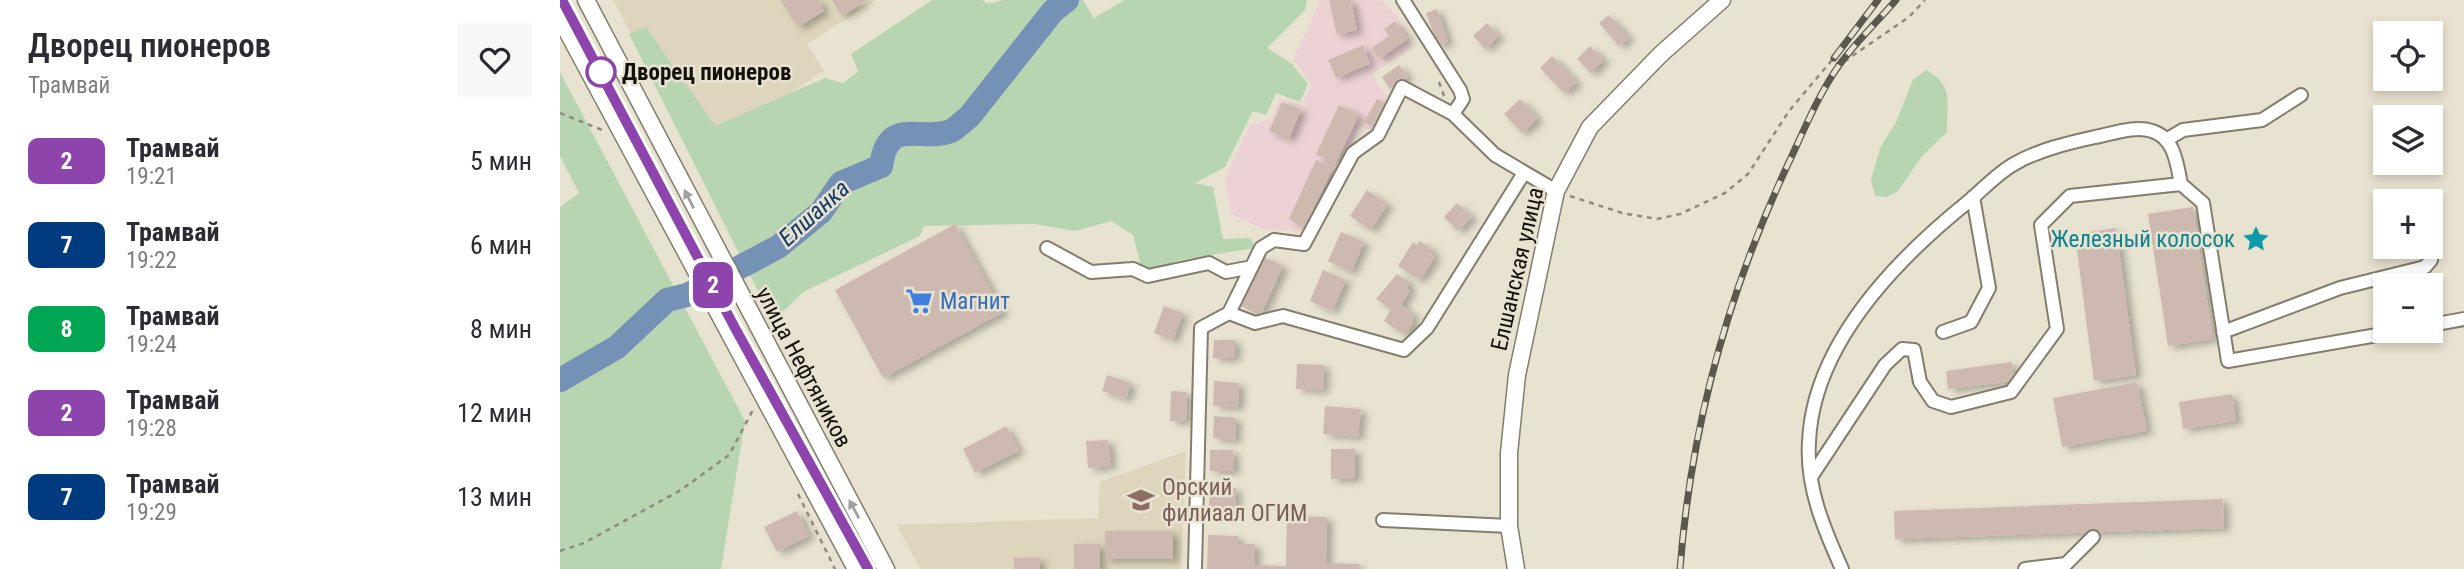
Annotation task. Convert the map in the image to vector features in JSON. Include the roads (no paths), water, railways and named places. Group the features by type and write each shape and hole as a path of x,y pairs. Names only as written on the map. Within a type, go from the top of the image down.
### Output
{"main road":[{"name":"улица Нефтяников","path":"586,0 751,319 886,569"},
{"name":"Елшанская улица","path":"1516,569 1509,526 1509,453 1517,375 1556,191 1590,127 1661,54 1722,0"},
{"path":"560,18 856,569"}],"street":[{"path":"1403,0 1460,90 1463,99 1452,114"},
{"path":"1195,567 1201,328 1229,313 1261,248 1274,240 1304,244 1353,153 1378,135 1402,87 1452,114 1495,155 1556,191"},
{"path":"2166,140 2183,130 2262,120 2301,95"},
{"path":"1842,569 1821,522 1811,477 1809,441 1830,362 1866,301 1925,237 2014,164 2066,144 2130,130 2152,131 2166,140 2175,154 2181,184 2203,203 2228,362 2373,336"},
{"path":"1229,313 1255,323 1283,316 1404,350 1427,328 1524,173"},
{"path":"1811,477 1885,365 1902,349 1914,350 1920,382 1933,401 1951,407 2011,392 2057,329 2041,225 2070,196 2181,184"},
{"path":"1944,332 1971,322 1989,288 1973,197"},
{"path":"1047,248 1091,272 1133,270 1149,276 1209,263 1226,272 1252,267"},
{"path":"2223,332 2340,288 2425,267 2431,259"},
{"path":"2443,323 2464,319"},
{"path":"1383,520 1509,526"},
{"path":"2025,569 2066,564 2093,537"}],"waterway":[{"name":"Елшанка","path":"560,380 617,347 667,300 687,295 778,247 821,212 841,183 881,166 885,150 898,136 939,134 956,128 969,117 1053,11 1067,0"}],"tram line":[{"path":"562,0 735,328 868,569"},
{"name":"2","path":"562,0 735,328 868,569"}],"railway":[{"path":"1834,58 1878,0"},
{"path":"1680,569 1685,516 1703,411 1716,360 1748,260 1767,211 1825,87 1847,56 1896,0"}],"place":[{"name":"Дворец пионеров","path":"601,72"},
{"name":"Железный колосок","path":"2256,239"},
{"name":"Магнит","path":"919,301"},
{"name":"Орский филиаал ОГИМ","path":"1141,500"}]}
